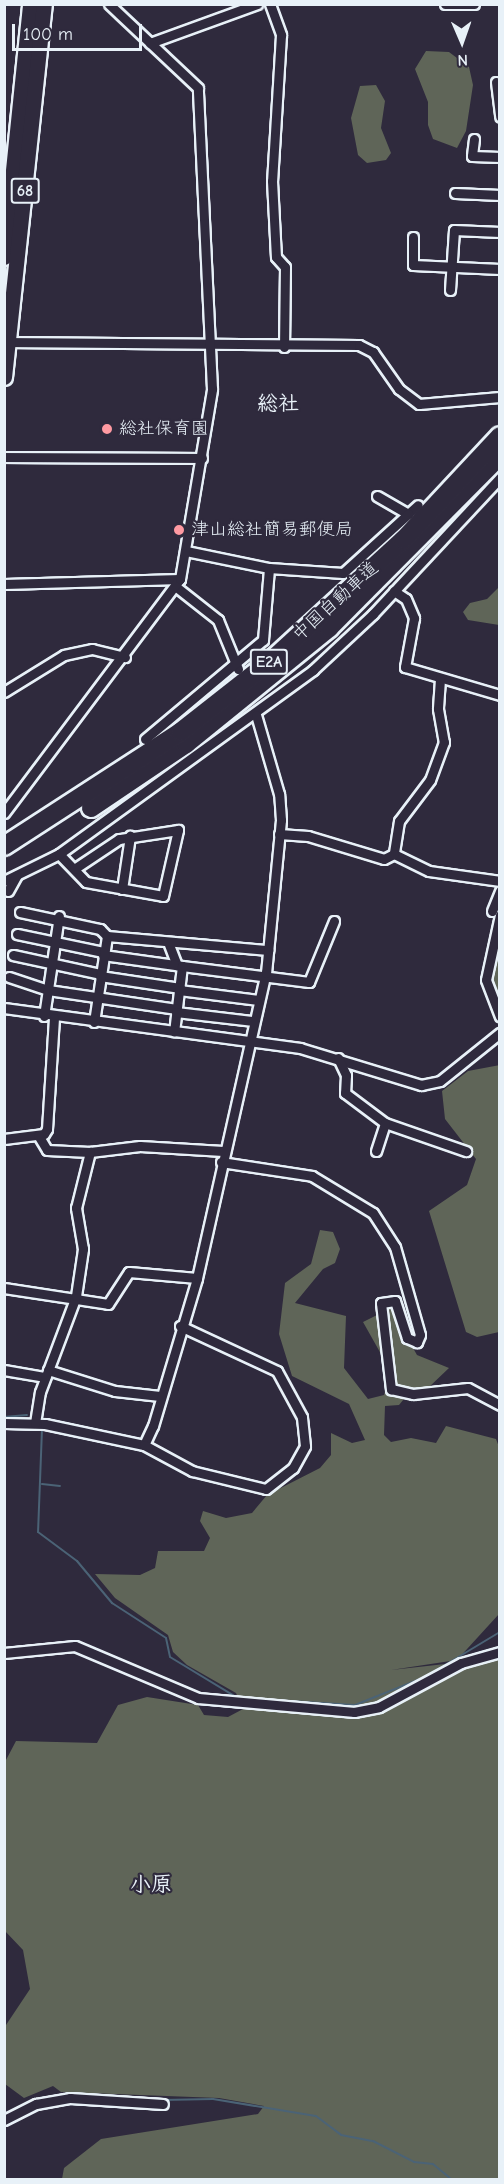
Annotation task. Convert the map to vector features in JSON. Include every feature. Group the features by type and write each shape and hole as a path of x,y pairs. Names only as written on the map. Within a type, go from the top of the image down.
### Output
{"highway":[{"name":"中国自動車道","path":"4,846 180,732 274,658 402,540 500,436"},
{"name":"中国自動車道","path":"4,860 138,777 280,669 412,549 500,456"}],"main road":[{"name":"68","path":"4,257 30,4"},
{"name":"68","path":"4,377 44,4"}],"street":[{"path":"4,813 125,657 177,582 186,551 202,458 212,347 198,88 109,4"},
{"path":"150,43 257,4"},
{"path":"270,4 281,35 272,181 276,257 285,267 284,347"},
{"path":"445,4 474,4"},
{"path":"496,82 500,117"},
{"path":"474,140 472,156 500,157"},
{"path":"455,193 500,195"},
{"path":"450,290 454,230 500,232"},
{"path":"413,237 413,265 500,269"},
{"path":"6,343 212,347 359,345 374,352 399,389 419,404 500,397"},
{"path":"4,457 202,458"},
{"path":"4,881 59,854 256,715 264,700 332,654 392,594 500,478"},
{"path":"376,496 408,514"},
{"path":"186,551 269,568 350,573 418,505"},
{"path":"146,738 238,670 267,630 269,568"},
{"path":"4,584 177,582 218,620 238,670"},
{"path":"381,590 406,599 414,618 403,663 441,679 500,694"},
{"path":"4,692 64,654 92,649 125,657"},
{"path":"394,854 399,821 430,780 444,742 438,709 441,679"},
{"path":"144,1445 197,1278 247,1043 264,978 279,834 279,794 256,715"},
{"path":"59,854 86,882 163,896 178,830 130,836 74,869"},
{"path":"279,834 308,836 384,859 394,854"},
{"path":"122,889 130,836"},
{"path":"394,854 429,871 500,881"},
{"path":"8,891 17,875"},
{"path":"500,891 486,980 500,1016"},
{"path":"20,912 100,929 107,936 268,950"},
{"path":"4,1139 38,1136 46,1129 48,990 58,920"},
{"path":"17,934 54,945 103,953 264,978 312,980 314,960 334,921"},
{"path":"94,1023 107,936"},
{"path":"168,942 180,965 180,989 174,1032"},
{"path":"13,955 51,967 258,1000"},
{"path":"9,977 48,990 253,1021"},
{"path":"4,1008 49,1017 174,1032 338,1058 432,1085 500,1033"},
{"path":"338,1058 346,1075 345,1093 386,1124 466,1151"},
{"path":"376,1151 386,1124"},
{"path":"38,1136 47,1150 90,1152 140,1146 223,1151"},
{"path":"35,1423 46,1374 75,1300 82,1249 76,1208 90,1152"},
{"path":"221,1162 312,1176 373,1213 395,1247 420,1335 417,1342 407,1338 395,1301 381,1303 391,1389 413,1394 468,1388 500,1405"},
{"path":"4,1288 108,1304 129,1272 197,1278"},
{"path":"4,1423 35,1423 144,1445 192,1471 266,1489 293,1468 305,1446 302,1417 277,1371 180,1326"},
{"path":"4,1370 46,1374 115,1391 160,1396"},
{"path":"4,1653 75,1646 198,1698 354,1712 379,1707 461,1664 500,1653"},
{"path":"4,2120 36,2104 70,2098 163,2104"}],"green space":[{"path":"426,51 449,52 469,67 473,85 466,131 457,148 433,139 428,125 428,102 415,69"},
{"path":"376,85 385,101 381,128 391,153 386,160 367,163 358,155 351,118 360,86"},
{"path":"499,587 499,625 468,620 463,612 470,603 487,599"},
{"path":"499,928 499,1006 491,969"},
{"path":"500,1065 499,1332 477,1337 466,1332 429,1211 467,1185 476,1159 445,1119 442,1091 468,1071"},
{"path":"320,1230 333,1232 340,1249 335,1263 323,1269 295,1303 346,1316 344,1368 368,1399 384,1395 386,1388 381,1354 363,1322 377,1315 379,1337 390,1344 389,1306 417,1355 449,1368 428,1388 408,1394 399,1405 385,1406 384,1435 391,1442 411,1438 436,1443 446,1426 496,1439 499,1447 499,1614 457,1660 391,1670 499,1658 499,2179 62,2179 64,2168 101,2139 258,2114 264,2106 219,2098 61,2092 53,2086 24,2098 5,2084 6,2025 30,1989 23,1950 5,1931 6,1760 16,1741 97,1743 118,1705 147,1697 198,1705 204,1715 228,1717 243,1709 236,1693 187,1665 173,1652 168,1635 115,1598 95,1574 140,1575 155,1568 158,1551 204,1551 210,1538 200,1521 203,1511 226,1518 252,1513 267,1495 320,1468 331,1455 331,1433 352,1443 365,1440 349,1404 292,1376 279,1334 285,1283 311,1264"}],"waterway":[{"path":"4,1417 27,1415"},
{"path":"42,1429 38,1532 77,1561 112,1603 166,1638 170,1657 236,1697"},
{"path":"42,1484 60,1486"},
{"path":"430,1674 500,1632"},
{"path":"257,1699 355,1705 425,1677"},
{"path":"162,2100 213,2099 316,2116 341,2135 373,2141 414,2162 433,2164 452,2180"}],"place":[{"name":"総社保育園","path":"107,429"},
{"name":"津山総社簡易郵便局","path":"179,530"}],"district":[{"name":"総社","path":"278,403"},
{"name":"小原","path":"151,1884"}]}
